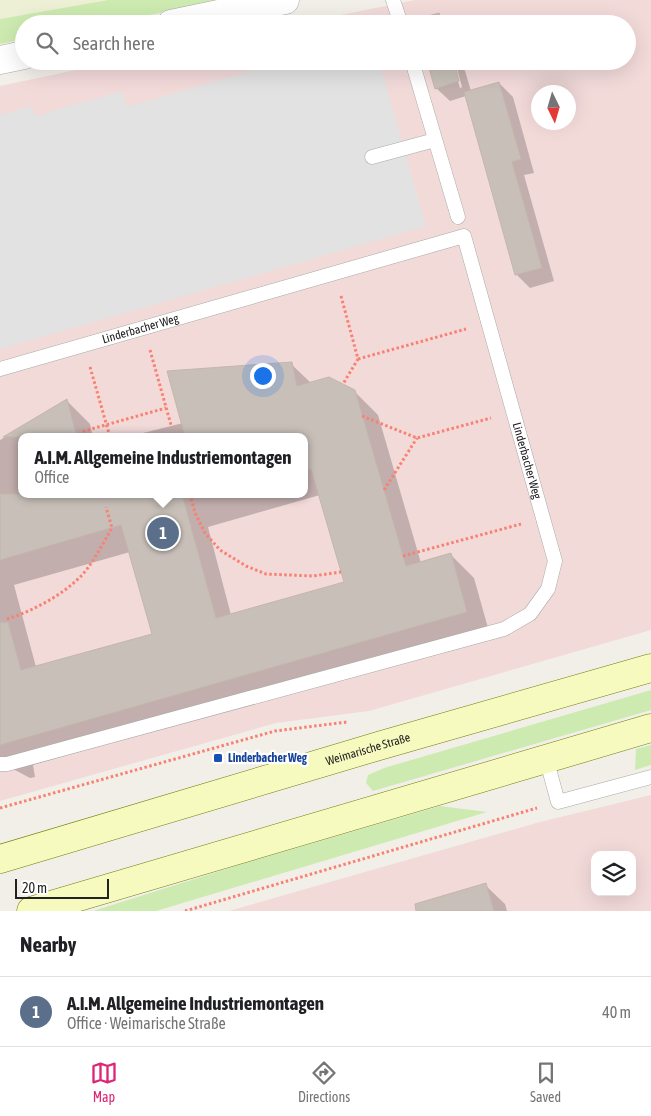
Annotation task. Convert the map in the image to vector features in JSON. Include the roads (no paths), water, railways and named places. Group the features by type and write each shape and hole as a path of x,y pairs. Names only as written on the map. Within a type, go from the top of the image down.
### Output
{"main road":[{"name":"Weimarische Straße","path":"0,859 392,742 651,668"},
{"path":"31,911 651,728"}],"street":[{"path":"214,15 285,0"},
{"path":"0,60 15,57"}],"lane":[{"path":"393,0 397,15"},
{"path":"415,70 458,218"},
{"path":"372,157 435,140"},
{"name":"Linderbacher Weg","path":"0,369 464,236 555,561 548,589 530,614 504,629 7,764 0,764"},
{"path":"546,758 558,802 651,777"}],"place":[{"name":"A.I.M. Allgemeine Industriemontagen","path":"163,533"},
{"name":"Linderbacher Weg","path":"218,758"}]}
